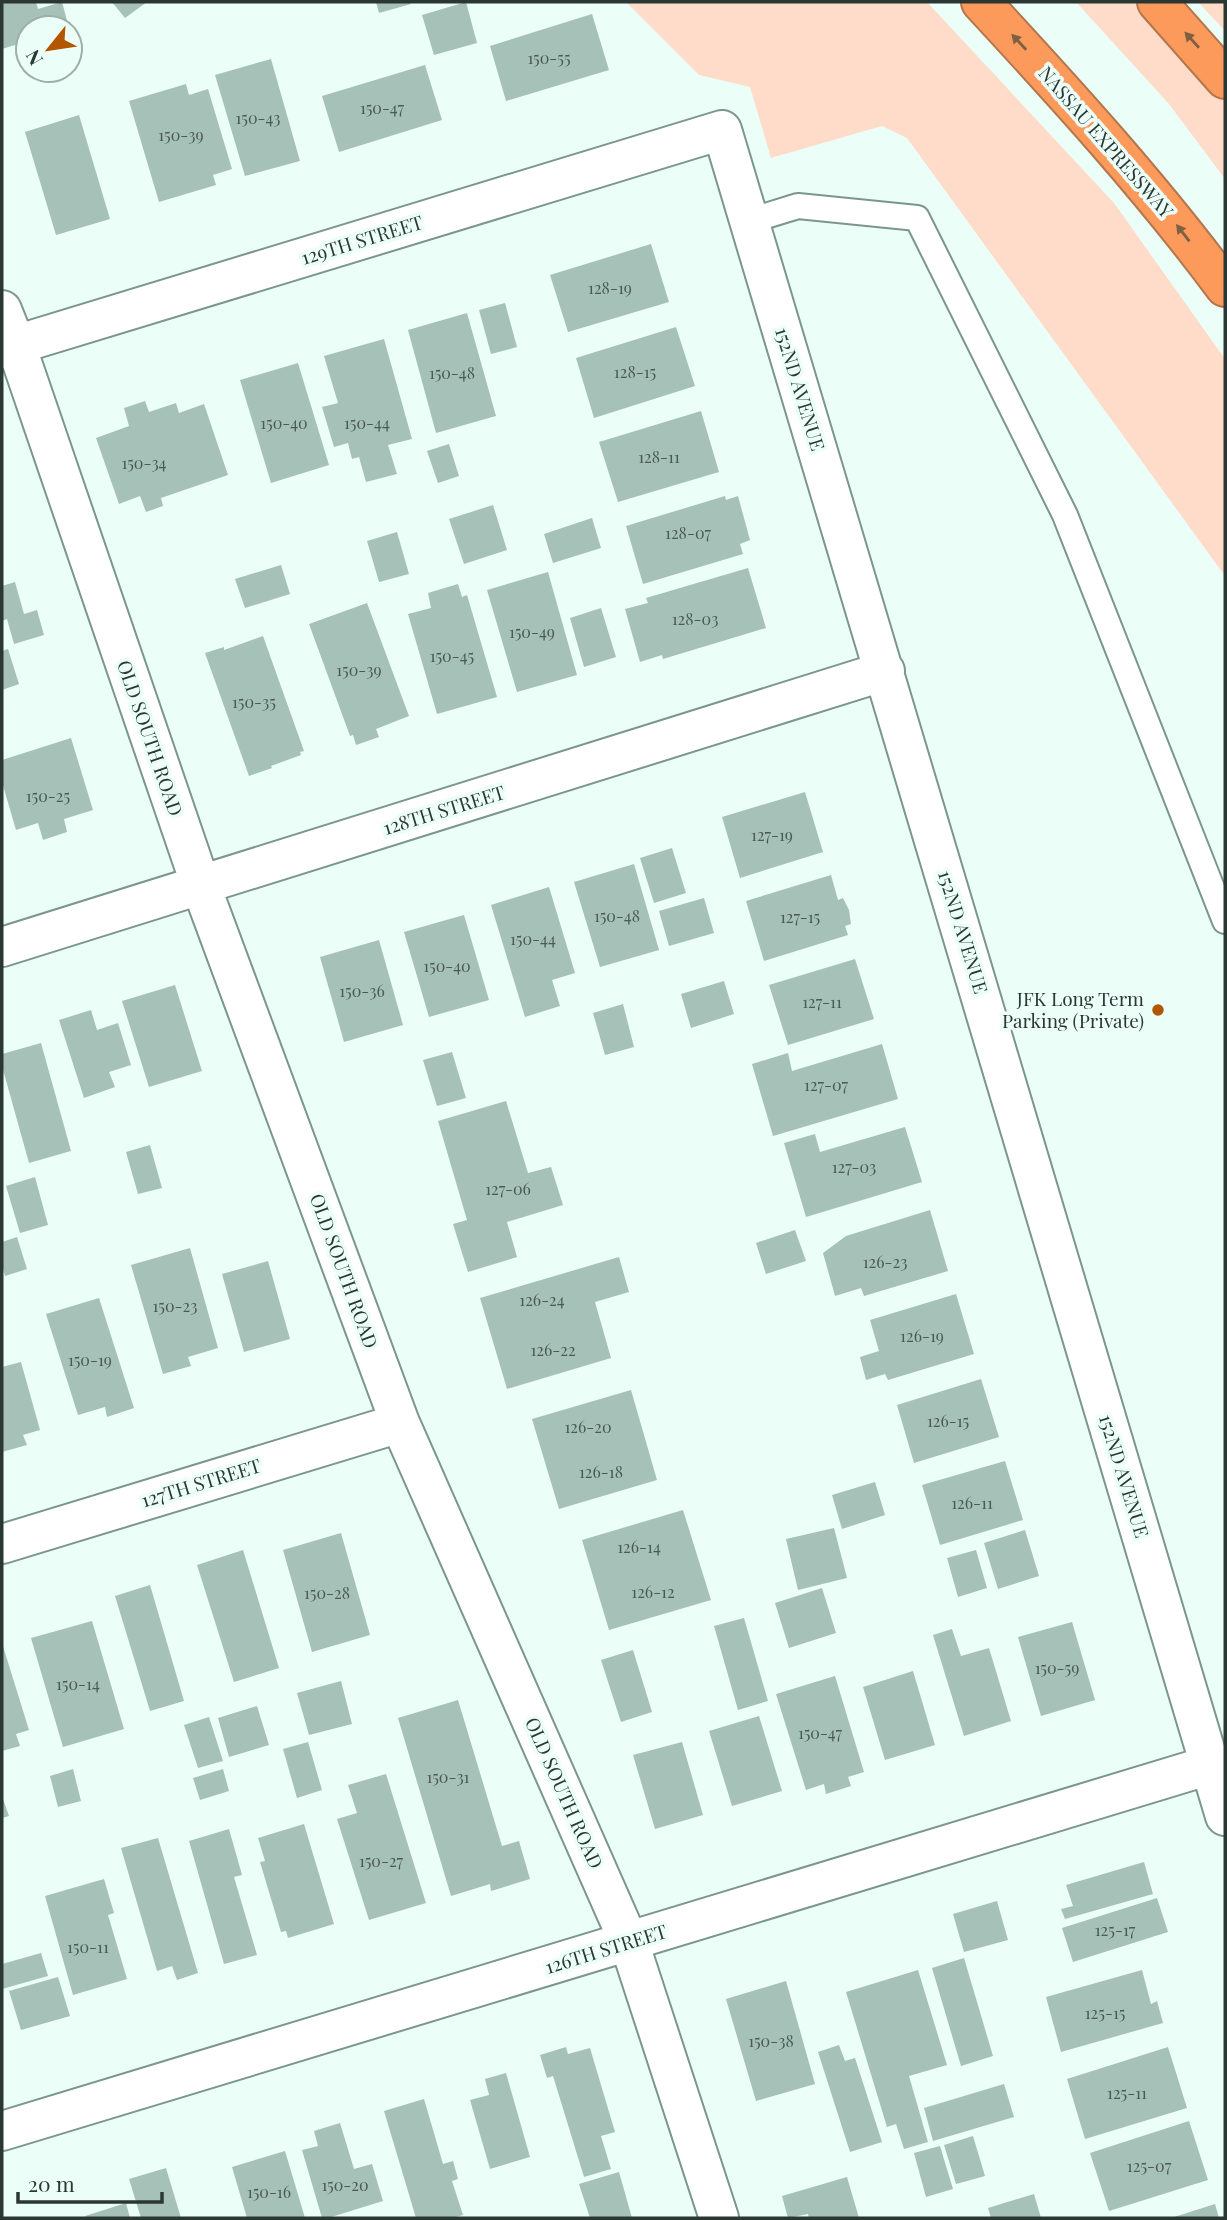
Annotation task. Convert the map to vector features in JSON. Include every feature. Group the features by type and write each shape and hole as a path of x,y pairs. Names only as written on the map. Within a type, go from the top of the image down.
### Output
{"highway":[{"name":"NASSAU EXPRESSWAY","path":"981,2 1097,127 1225,287"},
{"path":"1157,2 1225,79"}],"street":[{"name":"152ND AVENUE","path":"722,130 1217,1763 1225,1816"},
{"name":"129TH STREET","path":"9,347 722,130"},
{"name":"OLD SOUTH ROAD","path":"2,310 9,347 201,886 400,1423 629,1942 719,2218"},
{"name":"128TH STREET","path":"2,947 885,671"},
{"name":"127TH STREET","path":"2,1544 400,1423"},
{"name":"126TH STREET","path":"2,2131 1217,1763"}],"lane":[{"path":"749,221 798,206 917,218 1065,515 1225,921"}],"shaded area":[{"path":"626,2 927,2 1114,203 1225,359 1225,576 907,138 882,126 771,158 750,87 699,75"},
{"path":"1076,2 1136,2 1201,71 1225,101 1225,179 1169,104"},
{"path":"1198,2 1225,2 1225,31"}],"building":[{"path":"2,2 36,2 38,9 62,2 65,14 14,14 14,45 2,49"},
{"path":"112,2 147,2 125,18"},
{"path":"376,2 410,2 411,4 379,13"},
{"path":"466,2 477,43 434,55 422,15"},
{"path":"592,14 609,70 506,101 490,46"},
{"path":"271,59 300,161 245,176 215,75"},
{"path":"425,65 442,120 339,152 322,96"},
{"path":"186,84 189,95 208,89 232,169 213,175 216,185 159,202 129,101"},
{"path":"79,115 110,219 56,235 25,132"},
{"path":"651,244 669,302 568,332 550,275"},
{"path":"505,303 517,347 491,354 479,310"},
{"path":"467,313 496,416 436,433 408,330"},
{"path":"676,327 695,386 594,418 576,358"},
{"path":"384,339 412,439 388,445 397,474 366,482 359,457 352,459 348,443 334,447 322,407 338,403 324,356"},
{"path":"298,363 329,465 271,483 240,380"},
{"path":"145,401 149,412 176,403 179,413 204,404 228,475 161,498 163,506 146,512 140,496 119,504 96,438 129,426 124,408"},
{"path":"701,411 719,472 618,502 599,442"},
{"path":"449,444 459,476 438,483 427,451"},
{"path":"725,496 726,500 738,496 750,540 740,544 743,554 643,584 626,526"},
{"path":"493,505 507,550 464,564 449,519"},
{"path":"592,518 601,548 553,563 544,534"},
{"path":"397,532 409,574 379,582 367,541"},
{"path":"281,565 290,594 245,608 235,579"},
{"path":"748,568 766,628 663,659 662,655 640,662 625,609 648,603 646,598"},
{"path":"548,572 577,675 517,692 487,590"},
{"path":"15,582 24,614 37,610 44,635 14,644 7,619 2,621 2,586"},
{"path":"458,584 462,597 467,595 497,697 437,714 408,614 431,608 428,593"},
{"path":"367,603 409,716 376,729 379,737 356,745 353,735 350,736 309,624"},
{"path":"601,608 616,657 584,667 570,618"},
{"path":"263,636 304,751 300,752 301,755 249,776 205,653 224,647 224,650"},
{"path":"8,649 19,684 2,690 2,651"},
{"path":"71,738 93,810 64,819 67,832 43,840 38,823 16,830 2,782 2,760"},
{"path":"805,792 823,852 740,878 722,817"},
{"path":"672,848 686,893 654,903 640,858"},
{"path":"634,864 659,950 600,967 574,882"},
{"path":"831,875 838,900 843,898 849,910 851,924 845,926 848,935 764,961 746,901"},
{"path":"549,887 575,973 552,980 560,1006 525,1017 491,905"},
{"path":"704,898 714,933 669,946 659,911"},
{"path":"464,915 489,1000 429,1017 404,932"},
{"path":"379,940 403,1025 344,1042 320,957"},
{"path":"855,959 874,1019 788,1045 769,985"},
{"path":"724,981 734,1014 691,1028 681,994"},
{"path":"175,985 202,1071 149,1087 122,1001"},
{"path":"623,1004 634,1047 605,1055 593,1013"},
{"path":"91,1010 97,1030 118,1023 131,1065 109,1072 115,1087 84,1098 59,1020"},
{"path":"41,1043 71,1151 29,1163 2,1066 2,1054"},
{"path":"882,1044 898,1099 773,1136 752,1064 788,1053 792,1071"},
{"path":"452,1052 466,1098 437,1106 423,1060"},
{"path":"506,1101 528,1173 551,1167 563,1205 507,1222 517,1257 468,1272 453,1224 467,1220 438,1121"},
{"path":"905,1127 922,1182 806,1217 784,1143 815,1134 820,1152"},
{"path":"150,1145 162,1188 138,1194 126,1152"},
{"path":"35,1177 48,1225 20,1233 6,1186"},
{"path":"930,1210 948,1271 864,1296 861,1288 835,1296 823,1253 846,1236"},
{"path":"795,1230 806,1261 766,1274 756,1243"},
{"path":"17,1237 27,1269 5,1276 2,1242"},
{"path":"190,1248 218,1348 188,1357 191,1366 163,1374 131,1265"},
{"path":"619,1257 629,1292 595,1302 611,1358 507,1389 480,1298"},
{"path":"268,1261 290,1339 244,1352 222,1274"},
{"path":"956,1294 974,1354 888,1380 885,1374 866,1380 860,1357 879,1351 870,1320"},
{"path":"99,1298 134,1408 107,1417 105,1407 78,1415 46,1314"},
{"path":"21,1362 40,1430 23,1435 27,1445 2,1452 2,1367"},
{"path":"981,1379 999,1437 914,1463 897,1405"},
{"path":"631,1390 657,1480 559,1509 532,1419"},
{"path":"1005,1461 1023,1520 940,1545 922,1485"},
{"path":"875,1482 885,1515 842,1529 832,1495"},
{"path":"683,1510 711,1600 609,1630 582,1540"},
{"path":"834,1528 847,1578 798,1590 786,1539"},
{"path":"1025,1530 1039,1576 998,1589 984,1543"},
{"path":"341,1533 370,1635 312,1652 283,1550"},
{"path":"243,1550 279,1668 234,1682 197,1565"},
{"path":"976,1550 987,1588 958,1597 947,1558"},
{"path":"150,1585 184,1701 150,1711 115,1596"},
{"path":"822,1588 836,1633 789,1648 775,1603"},
{"path":"744,1618 768,1701 738,1710 714,1626"},
{"path":"92,1621 124,1729 63,1747 31,1638"},
{"path":"1072,1622 1095,1700 1041,1716 1018,1637"},
{"path":"952,1629 961,1656 989,1648 1011,1721 964,1736 933,1635"},
{"path":"2,1643 29,1730 16,1734 20,1746 2,1751"},
{"path":"633,1650 652,1712 621,1722 601,1660"},
{"path":"913,1671 935,1745 885,1760 863,1687"},
{"path":"835,1676 864,1772 848,1777 851,1786 826,1794 824,1784 806,1790 776,1694"},
{"path":"341,1681 352,1724 309,1735 297,1693"},
{"path":"458,1700 502,1846 519,1841 530,1879 491,1891 490,1884 451,1896 398,1718"},
{"path":"257,1706 269,1745 229,1757 218,1718"},
{"path":"759,1716 782,1791 732,1806 709,1731"},
{"path":"209,1717 223,1761 198,1768 184,1725"},
{"path":"308,1742 322,1790 297,1798 283,1749"},
{"path":"682,1742 703,1815 655,1829 633,1755"},
{"path":"73,1769 81,1801 58,1807 50,1776"},
{"path":"223,1769 229,1791 200,1800 193,1778"},
{"path":"386,1774 426,1903 369,1920 337,1819 357,1813 348,1785"},
{"path":"2,1796 9,1816 2,1818"},
{"path":"304,1824 334,1924 288,1938 286,1931 281,1932 260,1862 265,1861 258,1838"},
{"path":"229,1829 242,1875 234,1877 257,1955 224,1964 189,1841"},
{"path":"158,1838 198,1973 177,1980 172,1966 157,1971 121,1848"},
{"path":"1144,1862 1153,1894 1065,1919 1061,1909 1073,1906 1066,1885"},
{"path":"104,1879 114,1913 108,1915 127,1979 73,1995 45,1896"},
{"path":"1157,1898 1168,1932 1073,1962 1062,1928"},
{"path":"997,1901 1008,1940 964,1952 953,1914"},
{"path":"41,1953 48,1976 2,1989 2,1964"},
{"path":"964,1958 993,2056 961,2066 932,1968"},
{"path":"918,1970 947,2065 909,2076 928,2142 904,2149 896,2124 887,2127 846,1992"},
{"path":"1142,1970 1151,2004 1157,2001 1163,2023 1061,2052 1046,1997"},
{"path":"58,1977 70,2016 21,2030 9,1991"},
{"path":"786,1981 815,2084 756,2101 726,1999"},
{"path":"839,2045 845,2061 855,2058 882,2142 850,2152 818,2052"},
{"path":"566,2047 568,2054 590,2048 615,2132 601,2136 611,2169 584,2177 553,2076 547,2078 540,2055"},
{"path":"1168,2047 1187,2108 1085,2139 1067,2079"},
{"path":"506,2073 530,2157 490,2169 470,2100 489,2095 485,2079"},
{"path":"1004,2084 1014,2117 933,2141 924,2108"},
{"path":"424,2099 443,2164 453,2161 458,2179 452,2181 463,2215 452,2218 416,2218 384,2111"},
{"path":"1189,2121 1208,2180 1109,2211 1090,2153"},
{"path":"340,2123 354,2169 372,2164 383,2201 322,2218 302,2150 318,2146 314,2131"},
{"path":"973,2136 985,2176 956,2184 944,2145"},
{"path":"940,2146 953,2189 926,2197 914,2153"},
{"path":"285,2151 305,2218 247,2218 232,2167"},
{"path":"166,2168 181,2218 141,2218 129,2179"},
{"path":"619,2172 632,2218 590,2218 579,2184"},
{"path":"847,2177 859,2218 809,2218 808,2214 788,2218 782,2196"},
{"path":"1034,2194 1041,2218 991,2218 988,2208"},
{"path":"126,2203 130,2218 85,2216"},
{"path":"1215,2204 1219,2218 1171,2218"}],"place":[{"name":"JFK Long Term Parking (Private)","path":"1158,1010"}]}
